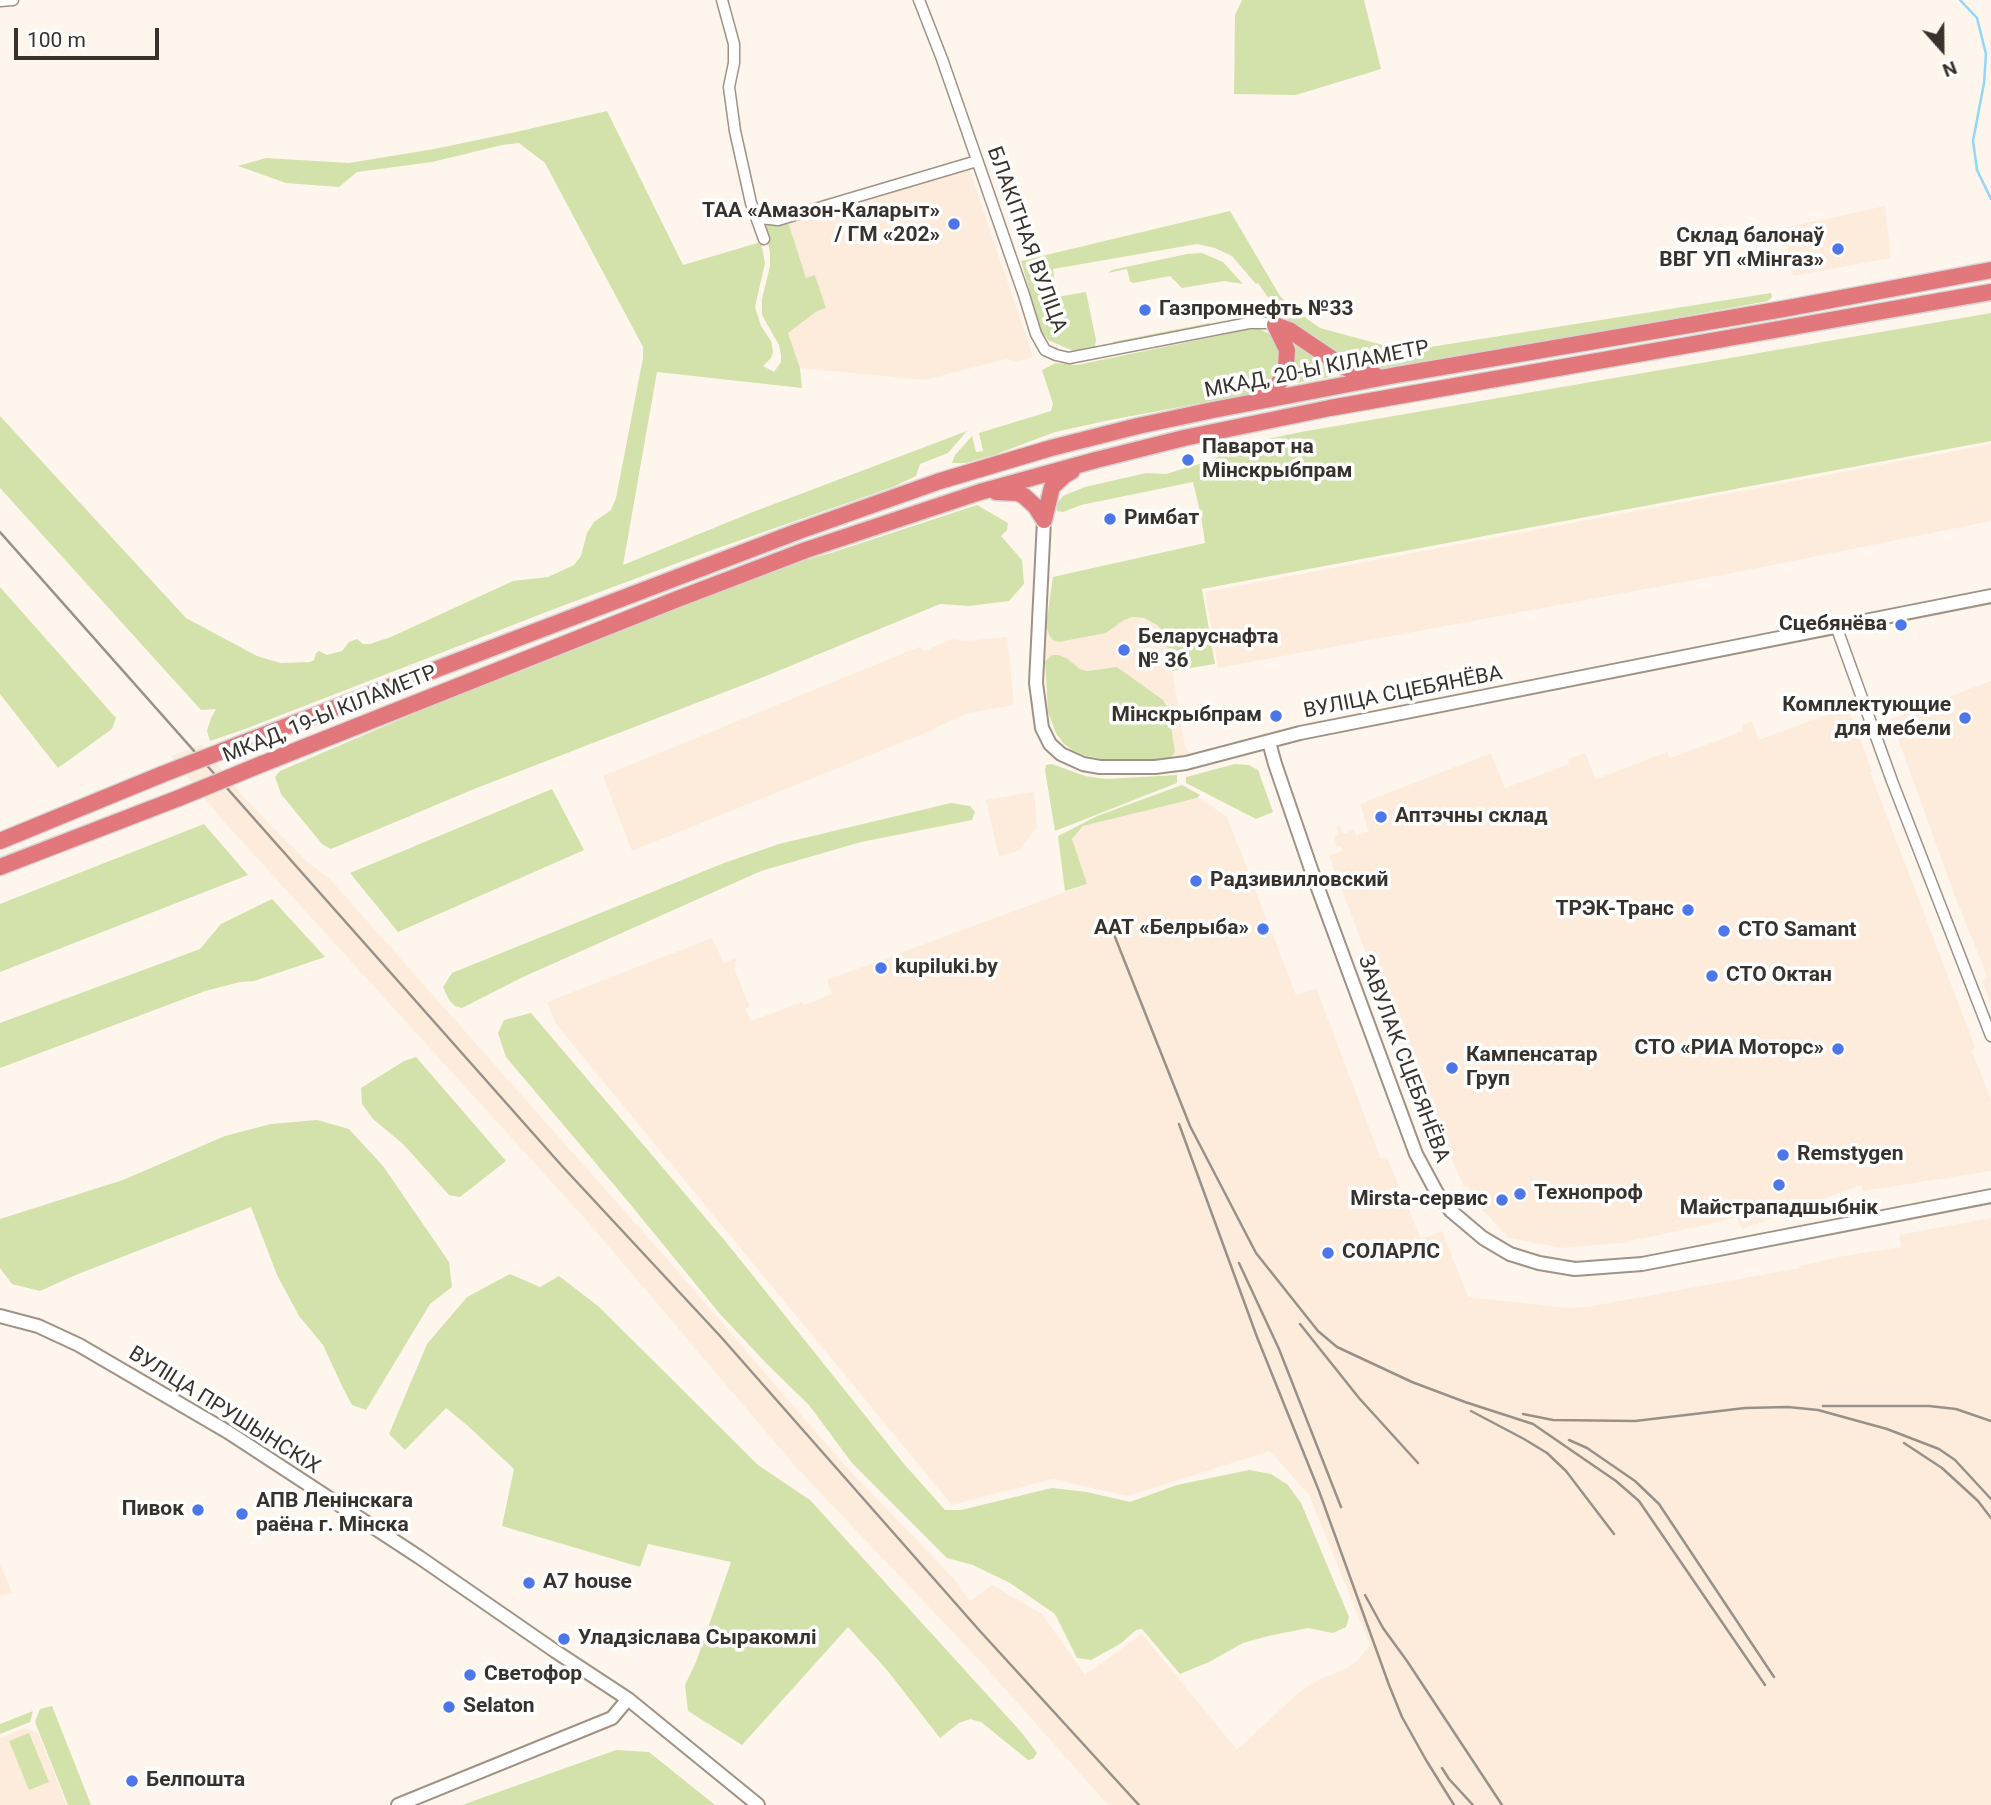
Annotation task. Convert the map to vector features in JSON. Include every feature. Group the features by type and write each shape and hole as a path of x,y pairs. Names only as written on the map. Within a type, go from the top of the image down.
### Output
{"highway":[{"name":"МКАД, 20-Ы КІЛАМЕТР","path":"668,579 889,498 1014,459 1138,426 1396,375 1783,309 1991,270"},
{"name":"МКАД, 20-Ы КІЛАМЕТР","path":"676,600 806,550 980,492 1184,438 1330,408 1991,292"},
{"path":"1275,325 1289,330 1344,367 1360,374 1396,375"},
{"path":"1251,404 1278,387 1286,367 1287,350 1275,325"},
{"path":"1044,520 1049,494 1057,481 1096,460"},
{"path":"980,492 1018,493 1035,506 1044,520"},
{"name":"МКАД, 19-Ы КІЛАМЕТР","path":"0,841 163,774 668,579"},
{"name":"МКАД, 19-Ы КІЛАМЕТР","path":"0,867 676,600"}],"street":[{"path":"0,1 13,0"},
{"path":"722,0 734,44 734,63 729,88 735,131 754,212 764,239"},
{"name":"БЛАКІТНАЯ ВУЛІЦА","path":"919,0 1024,295 1035,334 1045,350 1069,358 1249,323 1275,325"},
{"path":"754,212 760,218 778,220 976,161"},
{"name":"ВУЛІЦА СЦЕБЯНЁВА","path":"1044,520 1036,683 1042,728 1050,744 1061,754 1083,764 1100,767 1131,768 1186,763 1300,733 1991,596"},
{"path":"1836,626 1892,781 1991,1035"},
{"name":"ЗАВУЛАК СЦЕБЯНЁВА","path":"1269,742 1312,872 1416,1154 1437,1193 1451,1211 1483,1238 1510,1254 1539,1263 1574,1269 1642,1264 1991,1196"},
{"name":"ВУЛІЦА ПРУШЫНСКІХ","path":"0,1316 38,1326 79,1345 192,1410 419,1557 628,1699 758,1805"},
{"path":"398,1805 612,1718 628,1699"}],"shaded area":[{"path":"969,168 1033,357 1017,362 1006,359 925,380 800,368 787,333 817,311 826,308 815,276 806,278 787,221"},
{"path":"1885,206 1891,258 1793,276 1784,228"},
{"path":"1991,444 1991,521 1743,571 1218,668 1205,592"},
{"path":"1133,617 1151,621 1164,632 1167,639 1185,747 1190,753 1169,759 1175,752 1166,703 1117,667 1087,671 1066,658 1052,655 1045,661 1046,625 1049,635 1059,642 1105,633 1124,619"},
{"path":"1007,637 1014,705 968,713 920,735 632,851 603,776 919,647 925,651 952,639 966,641"},
{"path":"1991,681 1991,1005 1982,981 1988,978 1956,899 1891,719"},
{"path":"1848,707 1872,771 1870,772 1975,1047 1972,1052 1991,1099 1991,1171 1863,1191 1861,1185 1742,1229 1736,1217 1621,1243 1562,1248 1509,1238 1478,1205 1468,1186 1464,1187 1434,1117 1430,1118 1415,1078 1411,1078 1408,1069 1414,1066 1409,1053 1401,1045 1329,856 1343,850 1341,846 1337,847 1334,837 1339,835 1336,827 1340,825 1343,834 1354,830 1357,836 1369,831 1360,804 1491,753 1505,788 1569,764 1568,759 1585,753 1596,779 1667,752 1670,758 1743,731 1742,725 1751,721 1759,740"},
{"path":"202,744 241,794 307,862 329,878 668,1260 840,1460 955,1580 970,1601 992,1585 1042,1614 1085,1675 1142,1634 1237,1750 1299,1692 1320,1679 1346,1669 1358,1660 1370,1645 1309,1495 1270,1451 1127,1496 1053,1479 952,1505 556,1024 547,1002 712,938 724,963 736,958 735,971 750,1007 745,1008 751,1021 802,1002 804,1005 832,994 827,980 1087,884 1072,839 1083,826 1198,797 1227,817 1296,995 1316,988 1381,1159 1387,1157 1421,1239 1442,1231 1468,1297 1568,1308 1587,1307 1901,1247 1899,1235 1991,1218 1991,1805 1108,1805 983,1664 795,1466 588,1222 218,815 171,756"},
{"path":"1034,792 1037,827 1020,850 999,857 986,800"},
{"path":"0,1564 12,1593 0,1597"},
{"path":"24,1728 38,1733 67,1805 0,1805 0,1738"}],"green space":[{"path":"1242,0 1364,0 1381,69 1296,95 1234,94 1235,15"},
{"path":"607,111 683,265 761,242 765,263 755,307 761,326 771,341 773,352 763,366 774,372 781,362 779,345 762,315 762,299 770,266 765,226 768,223 788,222 806,278 815,275 826,308 817,311 788,333 800,368 802,388 657,372 623,565 753,512 967,431 948,453 920,464 916,476 893,487 715,549 210,741 207,731 216,709 201,710 0,488 0,416 186,618 257,656 280,663 310,662 319,651 327,655 342,651 349,642 357,639 363,644 370,644 391,637 513,581 548,577 574,565 581,556 587,533 594,522 611,510 616,498 643,347 545,163 519,143 432,162 357,172 339,187 286,183 238,166 266,158 349,163 434,149"},
{"path":"1230,211 1280,296 1293,309 1320,328 1405,351 1771,293 1772,297 1768,301 1633,326 1379,369 1361,369 1294,328 1232,256 1197,244 1053,269 1057,297 1086,292 1095,346 1092,350 1078,353 1048,340 1041,331 1021,261"},
{"path":"1202,253 1223,262 1243,284 1224,281 1182,288 1170,276 1133,283 1127,269 1108,273 1187,254"},
{"path":"1216,302 1240,304 1256,309 1233,314"},
{"path":"1991,313 1991,441 1202,589 1215,664 1172,671 1164,632 1144,618 1132,617 1106,633 1059,642 1049,635 1046,625 1053,577 1205,543 1193,482 1081,505 1063,512 1057,511 1056,504 1063,496 1085,487 1146,473 1166,474 1212,460 1238,445 1301,432"},
{"path":"1209,323 1213,326 1117,345 1112,342"},
{"path":"1259,329 1278,342 1283,361 1266,391 1055,432 994,455 966,463 952,463 955,455 972,436 976,452 983,451 979,433 1051,411 1053,404 1042,370 1056,363 1077,365"},
{"path":"1287,334 1335,364 1336,372 1330,377 1284,385 1294,367 1295,355"},
{"path":"977,505 1008,523 1007,530 1001,536 1022,560 1024,584 1009,601 969,606 940,604 761,678 474,789 331,849 322,844 281,794 275,777 280,771 520,668 794,563"},
{"path":"0,587 116,718 112,729 58,768 0,694"},
{"path":"1052,655 1066,658 1087,671 1117,667 1163,700 1168,708 1175,752 1172,756 1164,761 1107,760 1083,755 1063,743 1048,712 1045,661"},
{"path":"1052,764 1085,776 1106,779 1177,775 1177,783 1055,831 1045,770 1046,765"},
{"path":"1235,764 1249,765 1258,770 1273,812 1256,819 1186,783 1186,777"},
{"path":"1182,785 1200,795 1197,798 1083,826 1072,839 1087,884 1065,891 1058,836 1097,816"},
{"path":"552,789 584,850 398,932 350,873"},
{"path":"951,803 970,806 975,812 972,820 861,842 761,871 523,977 462,1008 449,1000 443,987 452,973 724,863 779,844"},
{"path":"204,824 248,875 0,972 0,904"},
{"path":"272,899 325,957 254,981 205,991 0,1068 0,1023 200,949 221,924"},
{"path":"531,1013 726,1242 904,1464 945,1510 961,1510 1052,1488 1087,1492 1130,1502 1177,1485 1249,1470 1271,1474 1288,1485 1301,1503 1349,1617 1346,1627 1333,1633 1308,1628 1243,1643 1180,1674 1142,1629 1136,1630 1120,1644 1091,1660 1077,1658 1055,1614 1010,1583 973,1565 947,1558 852,1463 809,1405 720,1314 506,1057 498,1033 504,1020"},
{"path":"416,1057 506,1161 460,1197 449,1195 403,1144 373,1119 362,1104 361,1088 404,1061"},
{"path":"317,1120 349,1129 383,1166 449,1262 452,1287 430,1304 366,1410 352,1405 323,1345 299,1316 277,1275 251,1207 40,1291 12,1284 0,1268 0,1219 123,1180 225,1136 271,1124"},
{"path":"510,1274 540,1287 559,1276 598,1306 758,1465 810,1500 1022,1733 1037,1753 1033,1759 1028,1760 981,1722 970,1719 959,1723 940,1738 887,1670 848,1627 742,1745 688,1711 685,1685 696,1662 731,1562 648,1544 640,1567 502,1526 514,1469 446,1408 405,1450 389,1434 427,1344 467,1297"},
{"path":"52,1706 91,1805 68,1805 35,1722 40,1709"},
{"path":"33,1711 30,1722 0,1734 0,1724"},
{"path":"29,1733 49,1782 29,1790 9,1741"},
{"path":"616,1750 649,1752 715,1805 462,1805"}],"waterway":[{"path":"1960,0 1977,18 1986,54 1984,83 1973,141 1977,170 1991,199"}],"railway":[{"path":"0,532 562,1166 721,1337 979,1630 1139,1805"},
{"path":"1113,932 1190,1126 1256,1253 1318,1331 1337,1347 1412,1382 1533,1424 1616,1481 1639,1501 1765,1685"},
{"path":"1179,1124 1257,1337 1319,1491 1389,1685 1402,1717 1454,1805"},
{"path":"1239,1263 1279,1349 1341,1507"},
{"path":"1300,1324 1359,1398 1418,1463"},
{"path":"1823,1406 1929,1406 1956,1409 1991,1421"},
{"path":"1523,1414 1553,1420 1635,1421 1745,1408 1788,1407 1818,1410 1887,1429 1939,1449 1955,1460 1991,1499"},
{"path":"1471,1411 1547,1453 1566,1471 1614,1534"},
{"path":"1569,1440 1587,1448 1635,1481 1659,1504 1774,1677"},
{"path":"1904,1443 1942,1468 1978,1501 1991,1518"},
{"path":"1365,1595 1383,1628 1502,1805"},
{"path":"1442,1768 1473,1805"}],"place":[{"name":"ТАА «Амазон-Каларыт» / ГМ «202»","path":"954,224"},
{"name":"Склад балонаў ВВГ УП «Мінгаз»","path":"1838,249"},
{"name":"Газпромнефть №33","path":"1145,310"},
{"name":"Паварот на Мінскрыбпрам","path":"1188,460"},
{"name":"Римбат","path":"1110,519"},
{"name":"Сцебянёва","path":"1901,625"},
{"name":"Беларуснафта № 36","path":"1124,650"},
{"name":"Мінскрыбпрам","path":"1276,716"},
{"name":"Комплектующие для мебели","path":"1965,718"},
{"name":"Аптэчны склад","path":"1381,817"},
{"name":"Радзивилловский","path":"1196,881"},
{"name":"ТРЭК-Транс","path":"1688,910"},
{"name":"ААТ «Белрыба»","path":"1263,929"},
{"name":"СТО Samant","path":"1724,931"},
{"name":"kupiluki.by","path":"881,968"},
{"name":"СТО Октан","path":"1712,976"},
{"name":"СТО «РИА Моторс»","path":"1838,1049"},
{"name":"Кампенсатар Груп","path":"1452,1068"},
{"name":"Remstygen","path":"1783,1155"},
{"name":"Майстрападшыбнік","path":"1779,1185"},
{"name":"Технопроф","path":"1520,1194"},
{"name":"Mirsta-сервис","path":"1502,1200"},
{"name":"СОЛАРЛС","path":"1328,1253"},
{"name":"Пивок","path":"198,1510"},
{"name":"АПВ Ленінскага раёна г. Мінска","path":"242,1514"},
{"name":"A7 house","path":"529,1583"},
{"name":"Уладзіслава Сыракомлі","path":"564,1639"},
{"name":"Светофор","path":"470,1675"},
{"name":"Selaton","path":"449,1707"},
{"name":"Белпошта","path":"132,1781"}]}
